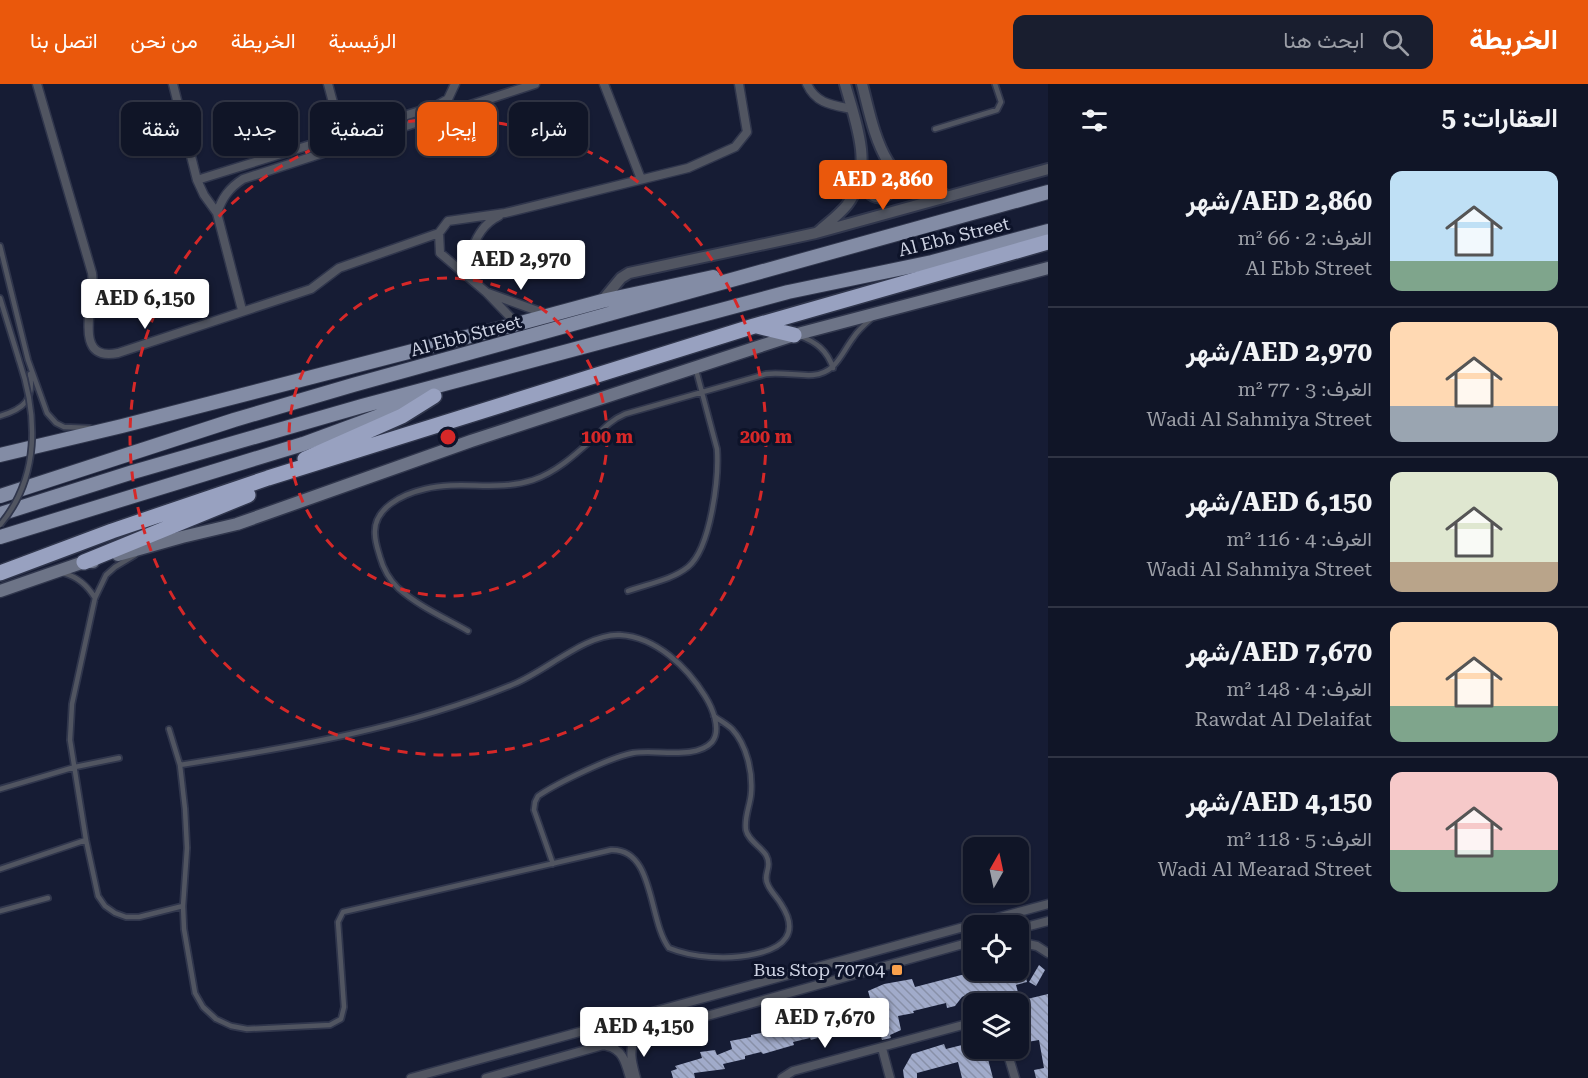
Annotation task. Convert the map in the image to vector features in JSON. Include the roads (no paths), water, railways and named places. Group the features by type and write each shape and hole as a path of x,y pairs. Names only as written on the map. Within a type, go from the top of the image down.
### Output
{"highway":[{"path":"0,573 112,531 268,478 754,326 1048,242"},
{"path":"754,326 794,334"},
{"path":"268,478 402,416 434,396"},
{"path":"84,562 273,485 306,467"}],"main road":[{"name":"Al Ebb Street","path":"0,496 234,420 827,252 1048,192"},
{"path":"992,247 1048,224"},
{"name":"Al Ebb Street","path":"0,514 208,450 468,378 788,292 932,262 1048,231"},
{"path":"0,455 122,426 602,301 827,252"},
{"path":"0,591 84,562 99,561 144,547 237,524 344,485 398,469 471,441 794,334 1048,268"},
{"path":"0,537 303,444 434,396 468,378"}],"street":[{"path":"37,84 92,273 94,291 88,333 95,348 105,354 118,353 311,289 339,268 439,232"},
{"path":"173,84 197,180 217,213 242,310"},
{"path":"328,84 333,102"},
{"path":"405,116 442,103 452,94 455,84"},
{"path":"217,213 229,190 243,179 535,84"},
{"path":"604,84 641,179"},
{"path":"517,324 486,292 440,253 439,232 444,224 453,219 506,213 688,168 735,147 747,132 739,84"},
{"path":"807,84 820,101 852,109"},
{"path":"845,84 861,140 866,190 875,197 881,197 887,195 893,186 893,180 876,138 862,84"},
{"path":"411,114 415,123"},
{"path":"197,180 310,146"},
{"path":"886,160 894,171 910,184 937,194 953,195"},
{"path":"816,233 845,208 858,185 862,162"},
{"path":"602,301 621,278 629,273 816,233 1047,168"},
{"path":"468,277 469,257 474,243 488,224 506,213"},
{"path":"486,292 547,315"},
{"path":"411,1078 1048,906"},
{"path":"1029,926 1048,921"},
{"path":"486,1078 963,944"},
{"path":"1029,944 1048,953"},
{"path":"782,1078 793,1071 963,1025"},
{"path":"636,1036 631,1058 636,1078"},
{"path":"603,1046 614,1047 622,1055 630,1078"},
{"path":"882,1048 890,1078"},
{"path":"1009,1059 1015,1078"}],"lane":[{"path":"935,129 997,110 1000,102 995,84"},
{"path":"0,246 33,388 31,397 14,411 0,416"},
{"path":"0,298 27,384 32,408 31,449 25,480 13,507 0,525"},
{"path":"468,631 412,599 397,587 388,575 375,534 376,524 381,513 400,498 425,489 457,485 504,487 535,480 556,470 616,418 766,374 782,372 816,374 833,368 853,337 876,314"},
{"path":"794,334 817,344 827,354 833,368"},
{"path":"28,360 44,408 56,423 72,428 122,426"},
{"path":"628,591 678,573 688,567 696,558 715,500 717,449 695,367"},
{"path":"144,547 106,575 95,598 69,728 86,840 98,896 105,906 126,917 138,918 183,906"},
{"path":"54,572 78,579 95,598"},
{"path":"180,765 328,740 436,712 515,684 602,636 633,636 648,641 666,653 697,683 709,702 714,716 717,731 713,741 704,748 692,752 632,753 596,767 538,796 534,810 553,864"},
{"path":"170,729 180,765 187,848 183,906 186,947 195,993 203,1008 216,1018 231,1026 248,1029 330,1025 336,1023 344,1014 338,922 343,912 611,850 628,852 640,865 665,943 669,948 706,957 736,957 769,951 784,942 789,934 788,919 782,904 768,885 766,878 769,861 759,845 749,837 746,829 751,784 747,759 732,729 714,716"},
{"path":"0,789 75,767 119,758"},
{"path":"0,869 86,840"},
{"path":"0,911 48,898"}],"place":[{"name":"Bus Stop 70704","path":"897,970"}]}
